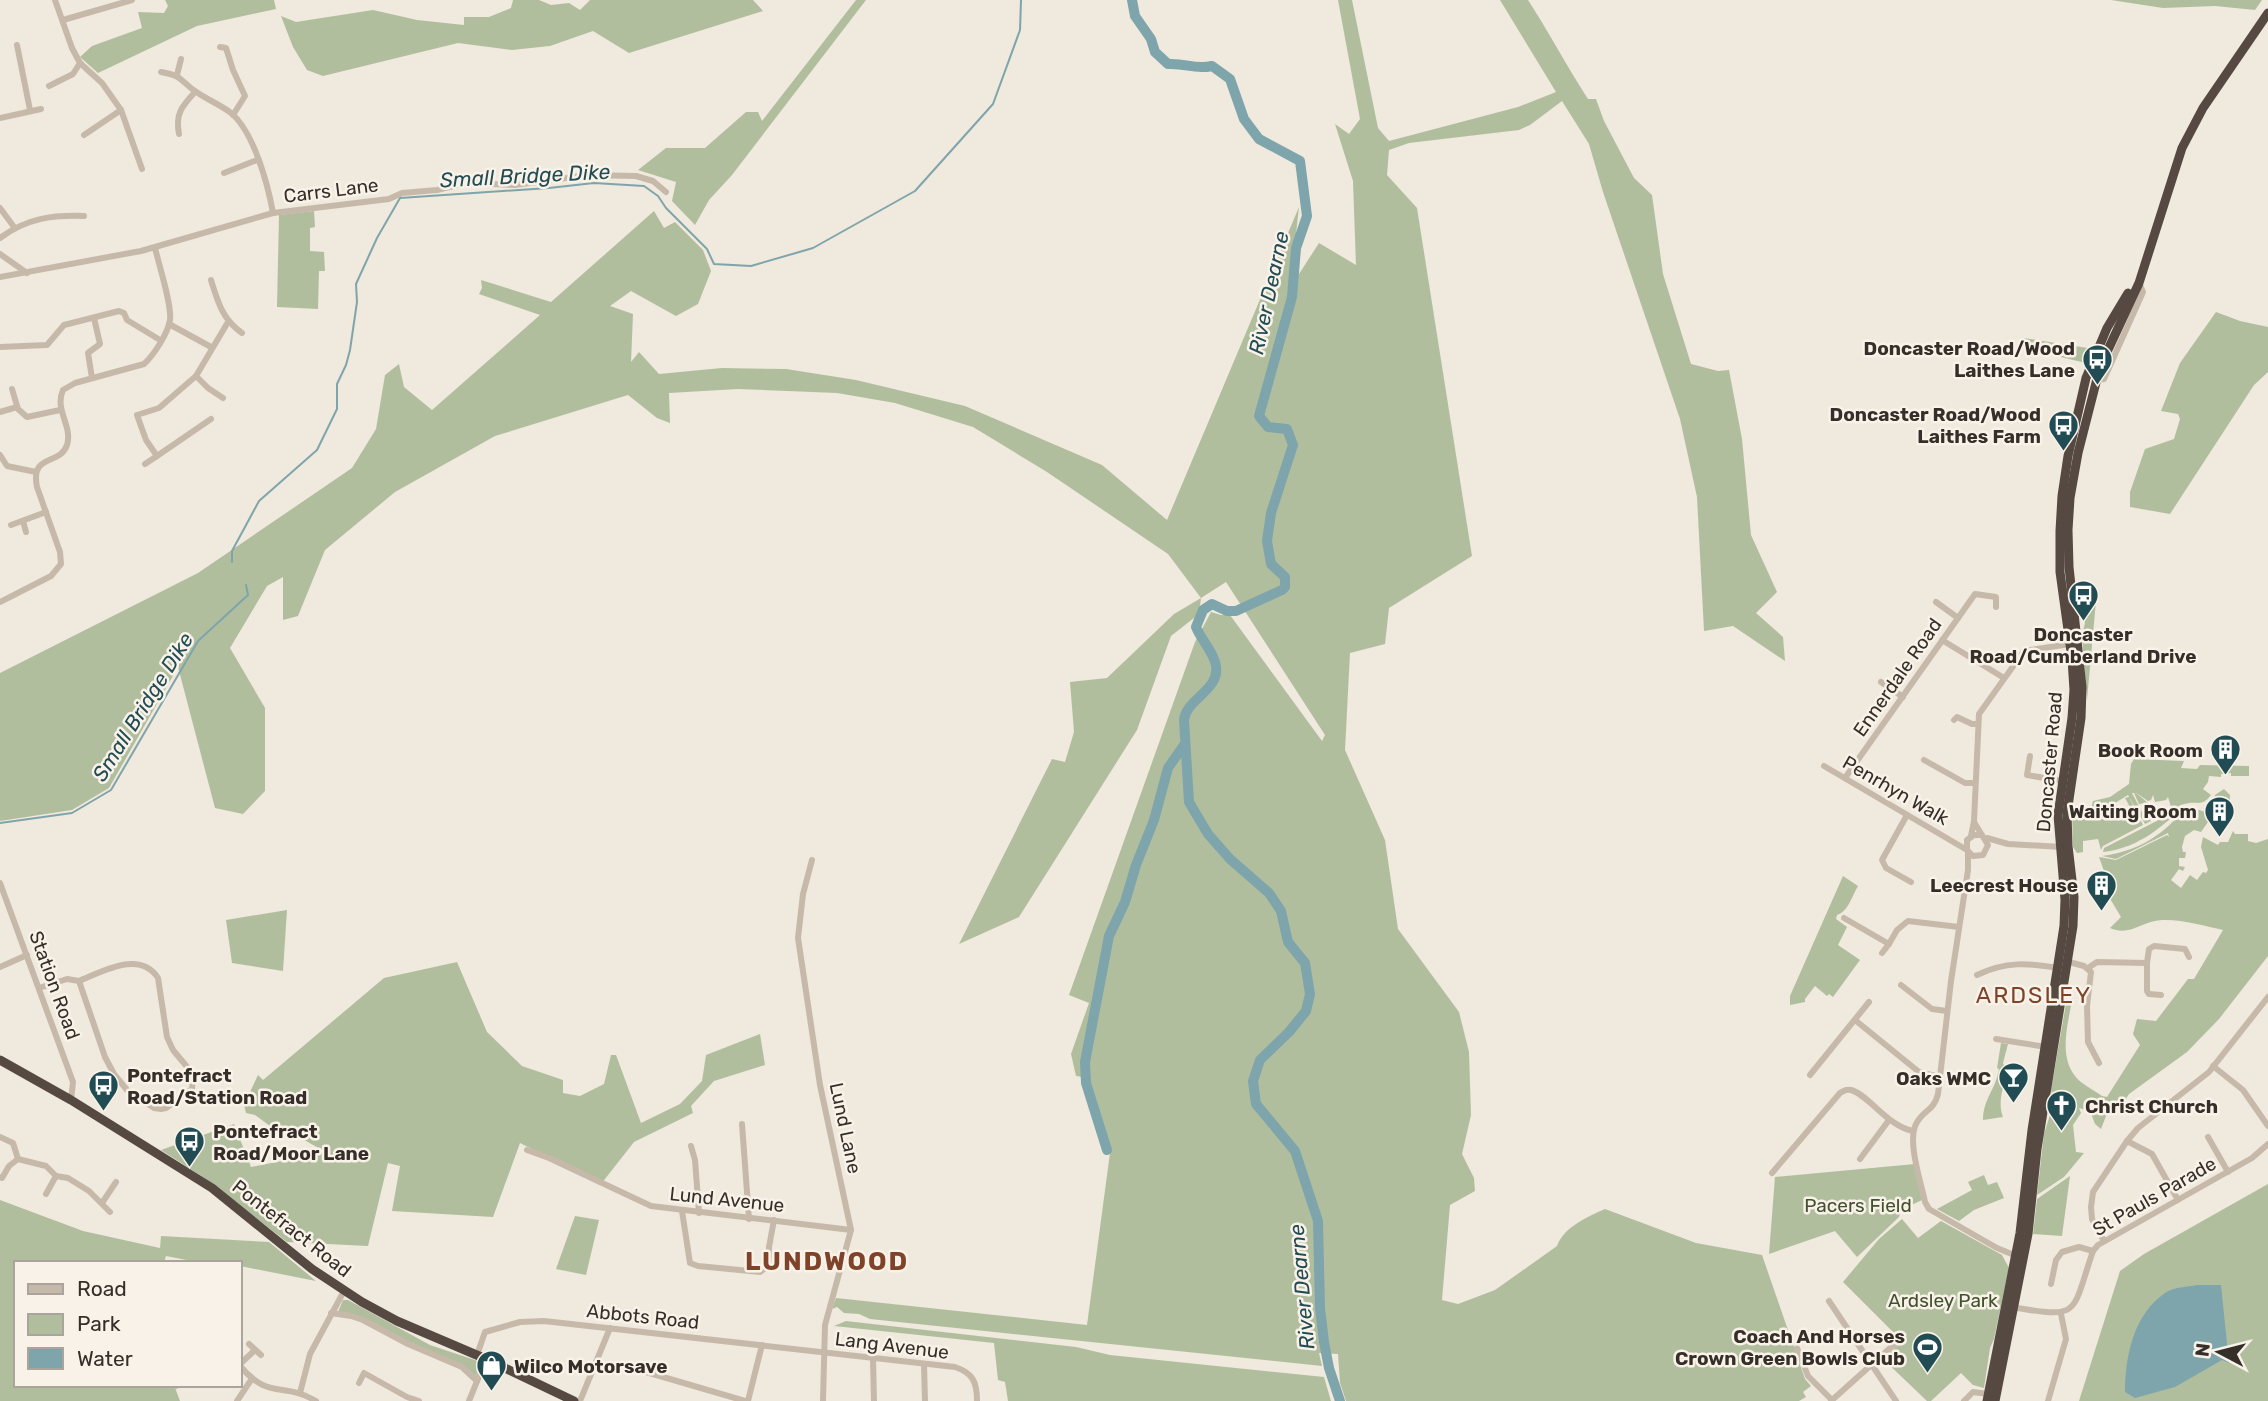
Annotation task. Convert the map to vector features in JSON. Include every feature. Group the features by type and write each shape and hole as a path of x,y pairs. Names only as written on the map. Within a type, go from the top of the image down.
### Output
{"highway":[{"name":"Doncaster Road","path":"2065,511 2096,380 2139,283 2182,148 2203,108 2268,13"},
{"name":"Doncaster Road","path":"2043,1087 2069,962 2073,926 2074,897 2058,815 2062,781 2082,704 2064,544 2065,475 2081,399 2094,356 2107,328 2145,264"},
{"path":"2081,399 2088,383 2096,380"},
{"name":"Doncaster Road","path":"1990,1399 2020,1257 2046,1047 2059,968 2065,914 2064,847 2070,758"},
{"path":"2059,968 2069,962"},
{"name":"Pontefract Road","path":"0,1060 71,1100 212,1188 312,1269 344,1291 397,1321 575,1401"}],"street":[{"path":"55,0 80,63 103,83 121,110 142,169"},
{"path":"63,20 132,0"},
{"path":"17,46 30,110"},
{"path":"220,47 226,48 233,70 247,96 233,115"},
{"path":"177,75 181,59"},
{"path":"49,86 73,74 80,63"},
{"path":"161,72 177,75 195,92 233,115 242,127 257,160 269,193 273,214"},
{"path":"179,134 177,121 180,108 195,92"},
{"path":"0,118 41,109"},
{"path":"84,135 121,110"},
{"path":"224,173 257,160"},
{"name":"Carrs Lane","path":"0,277 155,247 273,214 389,199 402,193 437,190 466,183 515,185 587,175 636,176 653,181 666,192"},
{"path":"0,208 14,228"},
{"path":"0,238 14,228 49,215 84,216"},
{"path":"0,602 51,576 59,569 60,552 37,487 36,472 44,462 58,455 67,446 68,437 59,403 63,390 69,385 144,364 169,324 170,310 155,247"},
{"path":"0,254 27,273"},
{"path":"211,280 217,301 228,322 242,333"},
{"path":"0,347 47,345 64,325 122,311 127,320 160,340"},
{"path":"92,378 88,353 100,344 93,318"},
{"path":"157,456 146,440 137,415 159,408 196,376 228,322"},
{"path":"169,324 211,348"},
{"path":"196,376 223,398"},
{"path":"12,389 18,411 29,418 60,410"},
{"path":"0,412 17,407"},
{"path":"145,464 211,419"},
{"path":"0,455 7,466 36,472"},
{"path":"11,525 46,512"},
{"path":"23,521 26,532"},
{"name":"Ennerdale Road","path":"1845,778 1975,594 1996,597 1996,607"},
{"path":"1936,602 1958,618"},
{"path":"1942,640 2004,678"},
{"path":"2020,1257 1997,1248 1929,1209 1925,1202 1913,1131 1922,1115 1936,1104 1968,870 1966,843 1974,821 1979,714 2024,651 2074,648"},
{"path":"1881,682 1903,697"},
{"path":"1954,720 1956,717 1978,724"},
{"path":"2030,756 2027,778 2062,781"},
{"path":"1924,760 1965,783 1975,783"},
{"name":"Penrhyn Walk","path":"1824,766 1967,851"},
{"path":"1907,815 1882,860 1896,877 1909,880"},
{"path":"1968,870 1988,845 1974,821"},
{"path":"1970,837 1984,836 2004,843 2064,847"},
{"name":"Penrhyn Walk","path":"1953,841 1970,837"},
{"path":"1967,851 1975,856 2004,843"},
{"name":"Lund Lane","path":"812,860 803,894 798,938 820,1085 850,1230 828,1306 822,1352 823,1401"},
{"name":"Station Road","path":"0,883 74,1082 71,1100"},
{"path":"1843,918 1889,944"},
{"path":"1882,953 1897,930 1908,921 1959,928"},
{"path":"2161,995 2149,994 2147,991 2150,949 2154,946 2188,947 2189,957"},
{"path":"0,967 27,955"},
{"path":"2069,962 2088,968"},
{"path":"2088,968 2097,962 2147,963"},
{"path":"39,988 67,979 79,981 127,963 137,963 153,970 158,978 167,1037 173,1050 193,1074 192,1089 161,1109 154,1108 127,1090 105,1057 79,981"},
{"path":"1977,975 1994,967 2010,964 2059,968"},
{"path":"2088,968 2091,978 2087,1006 2088,1042 2099,1063"},
{"path":"1901,985 1932,1009 1947,1011"},
{"path":"2104,1241 2092,1219 2093,1192 2127,1141 2138,1128 2202,1079 2268,997"},
{"path":"1810,1075 1869,1002"},
{"path":"1855,1020 1919,1072 1940,1077"},
{"path":"1996,1039 2046,1047"},
{"path":"2213,1066 2243,1090 2268,1126"},
{"path":"1772,1173 1845,1090 1856,1093 1901,1128 1913,1131"},
{"path":"1860,1159 1889,1120"},
{"path":"742,1124 749,1219"},
{"path":"0,1137 13,1143 18,1159"},
{"path":"2208,1137 2228,1172"},
{"path":"2127,1141 2152,1154 2178,1200"},
{"name":"St Pauls Parade","path":"2061,1314 2077,1300 2093,1251 2104,1241 2228,1172 2256,1155 2268,1144"},
{"path":"691,1146 695,1160 699,1213"},
{"name":"Lund Avenue","path":"527,1150 651,1206 850,1230"},
{"path":"18,1159 46,1166 56,1176 68,1178 89,1191 110,1212"},
{"path":"0,1177 2,1178 18,1159"},
{"path":"46,1194 56,1176"},
{"path":"102,1203 116,1182"},
{"path":"682,1211 690,1263 698,1266 760,1272 768,1266 774,1220"},
{"path":"2051,1284 2056,1260 2062,1252 2079,1247 2093,1251"},
{"path":"300,1393 310,1354 344,1291"},
{"path":"1829,1301 1896,1401"},
{"path":"2010,1307 2061,1314 2066,1343 2048,1401"},
{"path":"331,1313 363,1320 408,1344 462,1367 477,1381"},
{"name":"Abbots Road","path":"482,1357 485,1332 520,1322 544,1321 822,1352"},
{"path":"580,1401 610,1328"},
{"path":"1797,1348 1808,1376 1831,1401 1898,1341"},
{"path":"646,1372 746,1401 762,1345"},
{"path":"242,1362 252,1347 261,1355"},
{"name":"Lang Avenue","path":"822,1352 955,1367 970,1374 976,1382 977,1401"},
{"path":"469,1401 482,1357"},
{"path":"873,1358 874,1401"},
{"path":"924,1364 925,1401"},
{"path":"242,1368 261,1388 300,1393 316,1401"},
{"path":"359,1383 365,1373 419,1401"},
{"path":"237,1401 251,1380"},
{"path":"1964,1401 1972,1392 1990,1399"}],"green space":[{"path":"165,0 274,0 276,9 197,26 98,73 80,57 92,46 142,28 138,12 164,13 168,6"},
{"path":"513,0 539,0 551,5 569,3 580,10 590,0 753,0 763,11 629,53 593,31 550,46 512,50 458,43 323,76 307,70 293,47 281,16 296,22 373,10 417,20 464,25 464,17 489,17 511,8"},
{"path":"856,0 866,0 732,175 709,200 695,225 672,201 676,182 638,170 666,148 705,148 746,112 758,112 762,121"},
{"path":"1338,0 1352,0 1378,128 1389,141 1518,107 1556,92 1500,0 1528,0 1588,99 1596,99 1604,121 1634,178 1652,195 1663,274 1691,364 1718,371 1729,370 1742,439 1751,535 1777,592 1756,613 1783,637 1785,661 1733,626 1704,631 1697,497 1680,419 1589,144 1562,101 1519,130 1409,143 1389,150 1387,175 1417,208 1472,556 1389,608 1385,644 1350,653 1345,750 1385,840 1398,929 1459,1012 1469,1052 1471,1115 1462,1154 1474,1178 1475,1191 1450,1205 1442,1300 1458,1304 1495,1290 1557,1246 1571,1228 1605,1209 1696,1243 1762,1255 1805,1379 1811,1386 1803,1392 1806,1397 1799,1401 1346,1401 1340,1383 1338,1354 1319,1353 1322,1366 870,1319 859,1314 844,1313 837,1307 832,1309 836,1298 1087,1325 1110,1153 1089,1078 1076,1076 1071,1054 1089,1003 1069,995 1195,642 1211,612 1230,615 1322,741 1325,735 1226,582 1201,598 1168,554 1047,472 973,427 895,403 837,393 738,389 669,393 670,423 657,418 628,395 495,436 395,492 325,550 298,616 283,620 283,577 267,586 230,648 265,708 265,791 243,814 215,808 178,667 109,788 72,810 0,821 0,673 198,573 352,468 376,429 385,375 399,364 404,387 432,410 540,315 479,294 482,288 481,280 551,302 654,211 664,228 675,222 703,250 711,271 698,304 676,316 631,291 610,306 633,314 631,362 639,352 659,374 722,368 786,369 856,380 965,406 1102,465 1167,520 1299,207 1290,288 1319,243 1356,265 1353,181 1335,124 1349,134 1360,119"},
{"path":"2111,0 2262,0 2255,10 2215,6 2163,8"},
{"path":"314,211 315,227 310,228 310,251 324,252 325,271 319,271 318,309 277,307 279,215"},
{"path":"2216,312 2268,327 2268,372 2254,385 2170,514 2130,507 2130,492 2145,449 2174,439 2180,419 2178,414 2161,411 2180,363"},
{"path":"2024,338 2094,349 2086,363 2023,348"},
{"path":"1201,598 1199,614 1171,636 1137,730 1019,917 959,944 1052,759 1065,762 1074,732 1070,682 1107,678 1174,614"},
{"path":"2077,599 2096,601 2087,700 2082,636 2085,623"},
{"path":"2134,759 2184,761 2181,768 2197,769 2200,765 2249,766 2249,776 2231,776 2231,773 2221,774 2221,777 2209,776 2203,789 2211,795 2208,799 2202,803 2182,804 2172,810 2168,797 2155,802 2153,795 2148,801 2135,792 2148,803 2139,804 2132,793 2144,816 2151,821 2145,824 2128,795 2115,803 2122,815 2126,813 2133,825 2141,821 2143,825 2103,846 2101,850 2098,839 2083,841 2083,852 2077,853 2073,847 2072,810 2090,813 2093,801 2110,797 2129,784"},
{"path":"2224,789 2230,795 2229,821 2222,825 2216,822 2213,806 2215,795"},
{"path":"2129,797 2134,807 2131,809 2125,798"},
{"path":"2180,809 2145,838 2125,847 2103,852 2104,848"},
{"path":"2186,810 2203,811 2210,819 2201,832 2194,830 2185,836 2182,847 2183,852 2186,852 2185,858 2179,858 2179,866 2185,867 2183,871 2179,869 2171,880 2181,888 2190,875 2197,880 2208,870 2201,847 2203,837 2218,845 2220,842 2228,842 2233,831 2235,834 2248,834 2248,841 2256,843 2268,839 2268,956 2219,1019 2187,1052 2129,1094 2120,1108 2106,1116 2101,1129 2095,1124 2090,1111 2079,1108 2081,1113 2073,1125 2076,1152 2084,1153 2064,1177 2037,1195 2044,1134 2050,1115 2070,1119 2074,1107 2067,1099 2052,1095 2051,1090 2068,992 2073,993 2066,1035 2070,1067 2081,1082 2107,1097 2140,1045 2133,1034 2137,1019 2156,1021 2188,979 2194,979 2223,930 2169,920 2155,921 2124,931 2110,928 2121,917 2096,875 2104,871 2099,857 2116,860 2167,835 2169,837 2168,833 2116,859 2102,856 2126,851 2147,842"},
{"path":"1843,876 1858,886 1847,907 1837,915 1836,919 1847,927 1838,945 1860,960 1833,997 1829,994 1827,996 1815,986 1805,1002 1790,1005 1790,996"},
{"path":"287,910 283,971 232,963 226,920"},
{"path":"457,962 487,1032 522,1066 563,1080 563,1093 580,1096 604,1084 611,1055 616,1055 641,1123 680,1104 702,1081 706,1055 760,1034 765,1065 714,1081 691,1106 693,1113 634,1142 601,1184 520,1143 493,1217 392,1211 400,1166 388,1163 368,1246 287,1242 203,1177 161,1150 234,1124 251,1167 326,1152 295,1135 277,1131 255,1115 246,1113 244,1105 258,1075 263,1080 384,978"},
{"path":"2001,1043 2008,1044 2003,1063 2005,1068 2009,1069 2001,1099 2003,1117 1983,1120 1985,1106 1999,1069"},
{"name":"Pacers Field","path":"1915,1164 1922,1200 1901,1210 1899,1217 1857,1257 1835,1231 1769,1254 1775,1177"},
{"path":"1984,1175 1988,1185 1997,1182 2004,1198 1974,1210 1959,1221 1937,1209 1972,1190 1968,1182"},
{"path":"2070,1176 2062,1236 2033,1234 2037,1199"},
{"path":"2268,1184 2268,1401 2079,1401 2120,1271 2144,1254"},
{"path":"0,1200 83,1231 160,1248 161,1236 269,1242 316,1281 242,1266 242,1261 192,1261 166,1256 165,1261 14,1261 14,1387 175,1387 180,1401 0,1401"},
{"path":"575,1216 599,1220 586,1275 556,1269"},
{"name":"Ardsley Park","path":"1902,1219 1918,1238 1941,1221 2002,1255 2009,1268 1990,1348 1984,1388 1973,1385 1961,1373 1931,1401 1927,1401 1883,1359 1902,1341 1843,1282 1879,1239"},
{"path":"343,1300 348,1300 430,1345 478,1361 480,1364 476,1376 464,1367 338,1312"},
{"path":"846,1321 1076,1347 1110,1355 1324,1377 1331,1401 1008,1401 1005,1382 998,1380 994,1343 834,1326"}],"water":[{"path":"2197,1285 2221,1285 2229,1363 2222,1360 2175,1387 2135,1398 2125,1392 2129,1350 2146,1312 2168,1291"}],"waterway":[{"name":"Small Bridge Dike","path":"232,562 232,551 259,501 317,450 337,409 337,384 350,350 357,302 356,284 377,238 400,198 594,183 644,186 658,196 666,208 707,249 714,264 751,266 813,248 915,191 993,104 1020,30 1021,0"},
{"name":"River Dearne","path":"1132,0 1135,16 1151,39 1155,52 1168,64 1212,66 1230,79 1244,119 1259,139 1300,161 1307,216 1296,248 1292,297 1259,416 1268,427 1287,429 1293,445 1271,513 1267,541 1271,564 1285,577 1285,587 1236,611 1227,611 1212,604 1203,610 1196,627 1213,656 1216,674 1213,682 1190,706 1184,720 1189,802 1208,834 1230,859 1269,893 1281,911 1288,942 1305,963 1310,994 1306,1011 1260,1060 1253,1081 1256,1104 1295,1151 1318,1221 1320,1308 1324,1342 1340,1401"},
{"name":"Small Bridge Dike","path":"0,823 72,813 111,790 198,641 248,595 246,585"},
{"name":"River Dearne","path":"1107,1150 1086,1083 1085,1062 1109,936 1125,902 1154,820 1168,768 1184,745"}],"place":[{"name":"Doncaster Road/Wood Laithes Lane","path":"2098,386"},
{"name":"Doncaster Road/Wood Laithes Farm","path":"2064,452"},
{"name":"Doncaster Road/Cumberland Drive","path":"2083,622"},
{"name":"Book Room","path":"2226,777"},
{"name":"Waiting Room","path":"2220,838"},
{"name":"Leecrest House","path":"2101,912"},
{"name":"Oaks WMC","path":"2014,1105"},
{"name":"Pontefract Road/Station Road","path":"104,1113"},
{"name":"Christ Church","path":"2062,1133"},
{"name":"Pontefract Road/Moor Lane","path":"190,1169"},
{"name":"Coach And Horses Crown Green Bowls Club","path":"1928,1374"},
{"name":"Wilco Motorsave","path":"491,1393"}],"district":[{"name":"ARDSLEY","path":"2034,995"},
{"name":"LUNDWOOD","path":"827,1261"}]}
